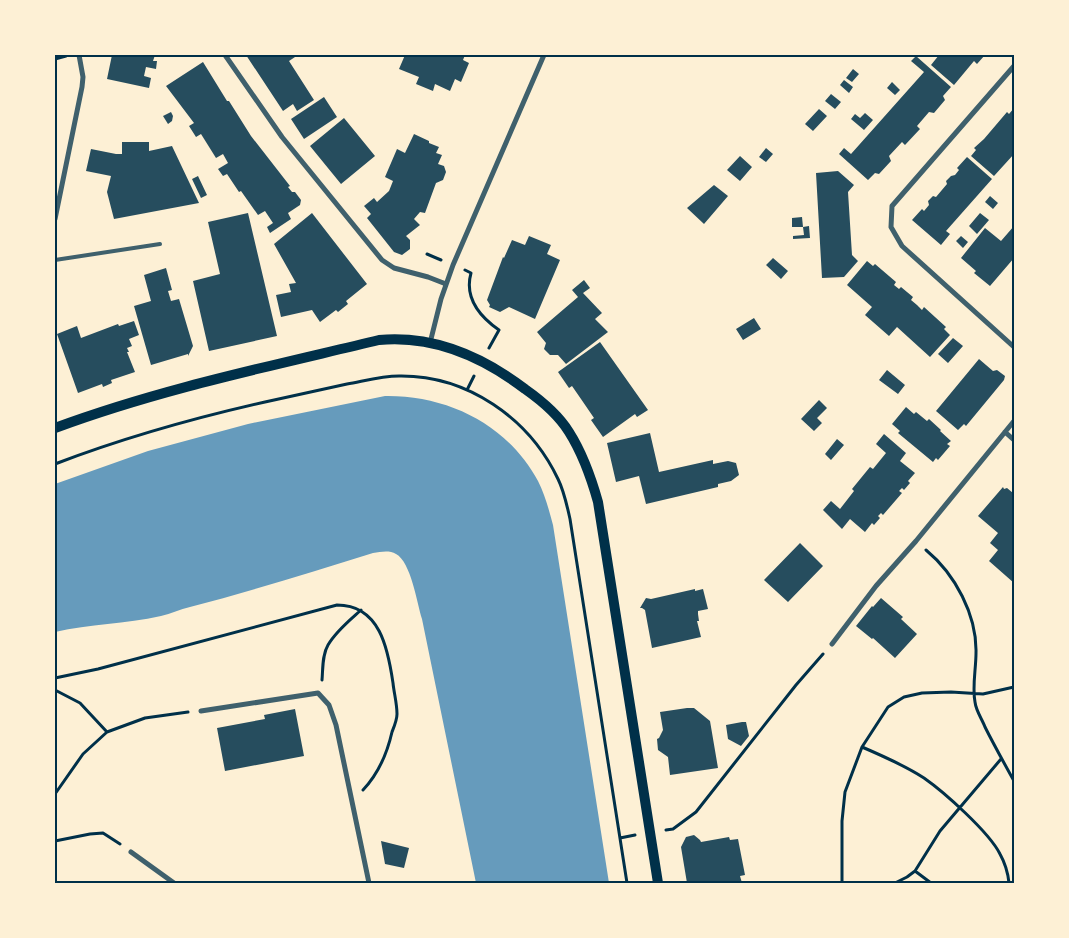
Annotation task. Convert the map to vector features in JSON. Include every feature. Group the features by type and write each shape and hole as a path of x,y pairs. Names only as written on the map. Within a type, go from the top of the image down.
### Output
{"main road":[{"path":"55,428 112,409 194,386 379,340 405,340 430,344 466,354 482,361 515,381 543,402 568,430 582,454 590,472 602,522 658,883"}],"street":[{"path":"55,219 82,87 83,77 79,55"},
{"path":"225,55 282,136 382,260 394,268 422,275 446,284"},
{"path":"430,344 446,284 544,55"},
{"path":"1014,66 892,206 891,227 902,246 1014,347"},
{"path":"832,644 876,586 916,541 1014,421"},
{"path":"1005,432 1014,440"},
{"path":"201,711 318,693 329,705 336,725 369,883"},
{"path":"131,852 174,883"}],"lane":[{"path":"55,260 160,244"}],"path":[{"path":"55,59 69,55"},
{"path":"467,390 499,330 480,315 475,306 469,287 471,273"},
{"path":"55,464 163,427 383,377 414,376 433,379 467,390 489,401 520,425 535,442 559,480 566,499 627,883"},
{"path":"916,541 936,558 962,597 971,616 976,642 974,694 976,708 1014,781"},
{"path":"55,678 98,669 337,605 348,605 361,610 376,624 384,640 389,657 397,715 387,752 379,770 359,794 350,797"},
{"path":"318,693 322,683 323,660 327,646 334,636 361,610"},
{"path":"650,833 673,829 696,812 796,685 832,644"},
{"path":"842,883 842,821 845,792 862,746 888,708 904,697 922,693 951,692 974,694 989,693 1014,687"},
{"path":"55,690 80,703 107,732"},
{"path":"55,794 83,754 107,732 146,718 201,711"},
{"path":"862,746 908,768 925,779 959,808 994,844 1005,865 1009,883"},
{"path":"895,883 915,871 940,831 1001,758"},
{"path":"55,842 103,833 131,852"},
{"path":"915,871 931,883"}],"water":[{"path":"385,396 431,401 474,417 493,429 510,444 525,461 538,481 553,525 609,883 476,883 416,594 406,565 396,554 391,552 373,553 161,616 55,632 55,484 148,451 248,424"}],"building":[{"path":"112,55 155,55 153,61 157,61 156,69 146,67 144,76 151,78 149,88 107,79"},
{"path":"246,55 298,55 289,61 314,100 297,111 293,104 283,111"},
{"path":"405,55 465,55 463,60 469,63 461,82 455,79 450,91 435,84 433,91 416,84 419,77 399,69"},
{"path":"939,55 985,55 977,64 974,61 954,85 931,65"},
{"path":"916,56 951,87 943,96 945,100 934,113 929,112 917,126 920,129 905,145 902,142 889,156 891,161 879,174 875,173 868,180 839,154 844,148 851,154 924,72 911,61"},
{"path":"203,62 251,136 290,186 288,187 301,200 300,205 288,213 291,219 270,233 267,227 273,223 265,211 258,215 227,174 223,176 218,169 228,163 223,154 216,158 201,134 196,137 189,126 194,123 166,86"},
{"path":"853,69 859,74 852,82 846,78"},
{"path":"844,80 853,87 849,93 840,85"},
{"path":"892,82 900,90 895,95 887,88"},
{"path":"831,94 841,102 835,109 825,101"},
{"path":"324,97 337,117 304,139 291,119"},
{"path":"1014,108 1014,154 994,176 971,156 976,150 974,148 1007,112 1009,114"},
{"path":"819,109 827,116 813,131 805,124"},
{"path":"171,112 173,116 172,121 168,124 163,116"},
{"path":"865,113 873,120 864,130 851,119 855,114 860,118"},
{"path":"344,118 375,156 341,184 310,146"},
{"path":"414,134 439,147 436,153 442,155 438,164 444,166 446,172 443,180 436,183 425,213 420,212 414,219 420,225 406,236 410,240 410,249 402,255 394,252 367,218 371,214 364,206 374,198 377,202 389,191 393,181 385,177 397,149 405,153"},
{"path":"122,142 149,142 149,151 172,146 199,203 114,219 107,192 111,176 86,171 91,149 122,154"},
{"path":"766,148 773,154 766,162 759,157"},
{"path":"740,156 752,167 740,181 727,170"},
{"path":"967,157 992,179 946,231 950,234 941,245 912,220 922,209 924,211 929,205 928,201 933,196 936,197 947,184 946,181 955,175 959,170 957,168"},
{"path":"838,171 854,185 848,192 852,255 858,261 844,277 822,278 816,173"},
{"path":"198,176 207,195 201,198 192,179"},
{"path":"714,185 728,196 704,224 687,208"},
{"path":"990,196 998,203 993,209 985,202"},
{"path":"248,213 277,336 209,351 193,281 220,274 208,222"},
{"path":"312,213 367,284 346,301 348,304 320,322 312,310 281,317 276,295 291,292 289,284 296,283 274,244"},
{"path":"980,213 989,220 977,234 969,226"},
{"path":"802,217 803,227 792,227 792,218"},
{"path":"809,226 810,238 793,239 793,236 804,235 803,227"},
{"path":"1014,226 1014,258 990,286 974,273 976,271 961,258 985,228 1001,241"},
{"path":"529,236 551,245 547,254 560,260 535,319 509,307 500,312 489,307 490,305 487,300 503,257 512,240 525,245"},
{"path":"961,236 968,242 963,248 956,241"},
{"path":"773,258 788,271 781,279 766,265"},
{"path":"867,261 873,266 875,264 896,282 894,285 899,289 901,287 913,297 911,300 922,310 924,307 946,327 944,329 950,335 930,357 897,327 889,336 865,315 872,307 847,285"},
{"path":"166,268 172,290 168,291 171,301 179,299 193,346 188,356 188,354 151,365 134,306 151,301 144,275"},
{"path":"584,280 590,288 583,293 602,313 595,319 608,332 566,364 558,355 550,355 544,349 546,343 537,332 578,297 572,290"},
{"path":"754,318 761,329 743,340 736,329"},
{"path":"134,321 139,335 129,339 132,346 127,348 129,352 127,352 135,372 111,380 112,383 103,387 102,384 78,393 57,334 77,326 81,338 118,324 119,326"},
{"path":"953,338 963,346 948,363 938,354"},
{"path":"600,342 648,410 637,417 635,414 603,437 591,420 594,418 572,386 569,388 558,372"},
{"path":"979,359 993,371 997,370 1005,376 1004,380 966,426 964,424 958,430 936,411"},
{"path":"887,370 905,385 898,394 879,380"},
{"path":"819,400 827,408 817,418 822,423 814,431 801,419"},
{"path":"906,407 927,421 929,419 951,441 947,444 950,446 938,460 936,458 933,462 898,433 900,431 892,424"},
{"path":"650,433 659,472 713,460 713,464 728,461 736,463 739,475 731,481 718,484 718,487 646,504 639,476 616,482 607,443"},
{"path":"884,434 906,453 900,461 915,473 908,481 910,483 904,490 902,488 899,491 902,493 883,515 881,513 878,516 880,518 874,525 872,523 865,532 850,519 842,529 823,510 831,501 840,509 854,491 852,489 870,467 873,469 886,453 876,444"},
{"path":"837,439 844,445 831,460 825,454"},
{"path":"1003,487 1013,493 1014,497 1014,583 989,561 998,550 990,543 998,533 978,516"},
{"path":"800,543 823,566 788,602 764,580"},
{"path":"695,589 695,591 703,589 708,609 698,611 699,621 697,621 701,637 652,648 645,610 640,608 646,598 651,599"},
{"path":"881,598 903,617 901,619 917,634 895,658 873,638 856,626"},
{"path":"694,708 710,721 718,768 670,775 668,757 658,750 657,739 663,730 660,712"},
{"path":"295,709 304,756 225,771 217,728 265,719 264,715"},
{"path":"746,722 749,736 741,746 728,739 726,725"},
{"path":"694,835 701,842 729,837 730,840 738,839 745,875 740,876 742,883 687,883 681,847 686,837"},
{"path":"381,841 409,848 404,868 385,864"}]}
